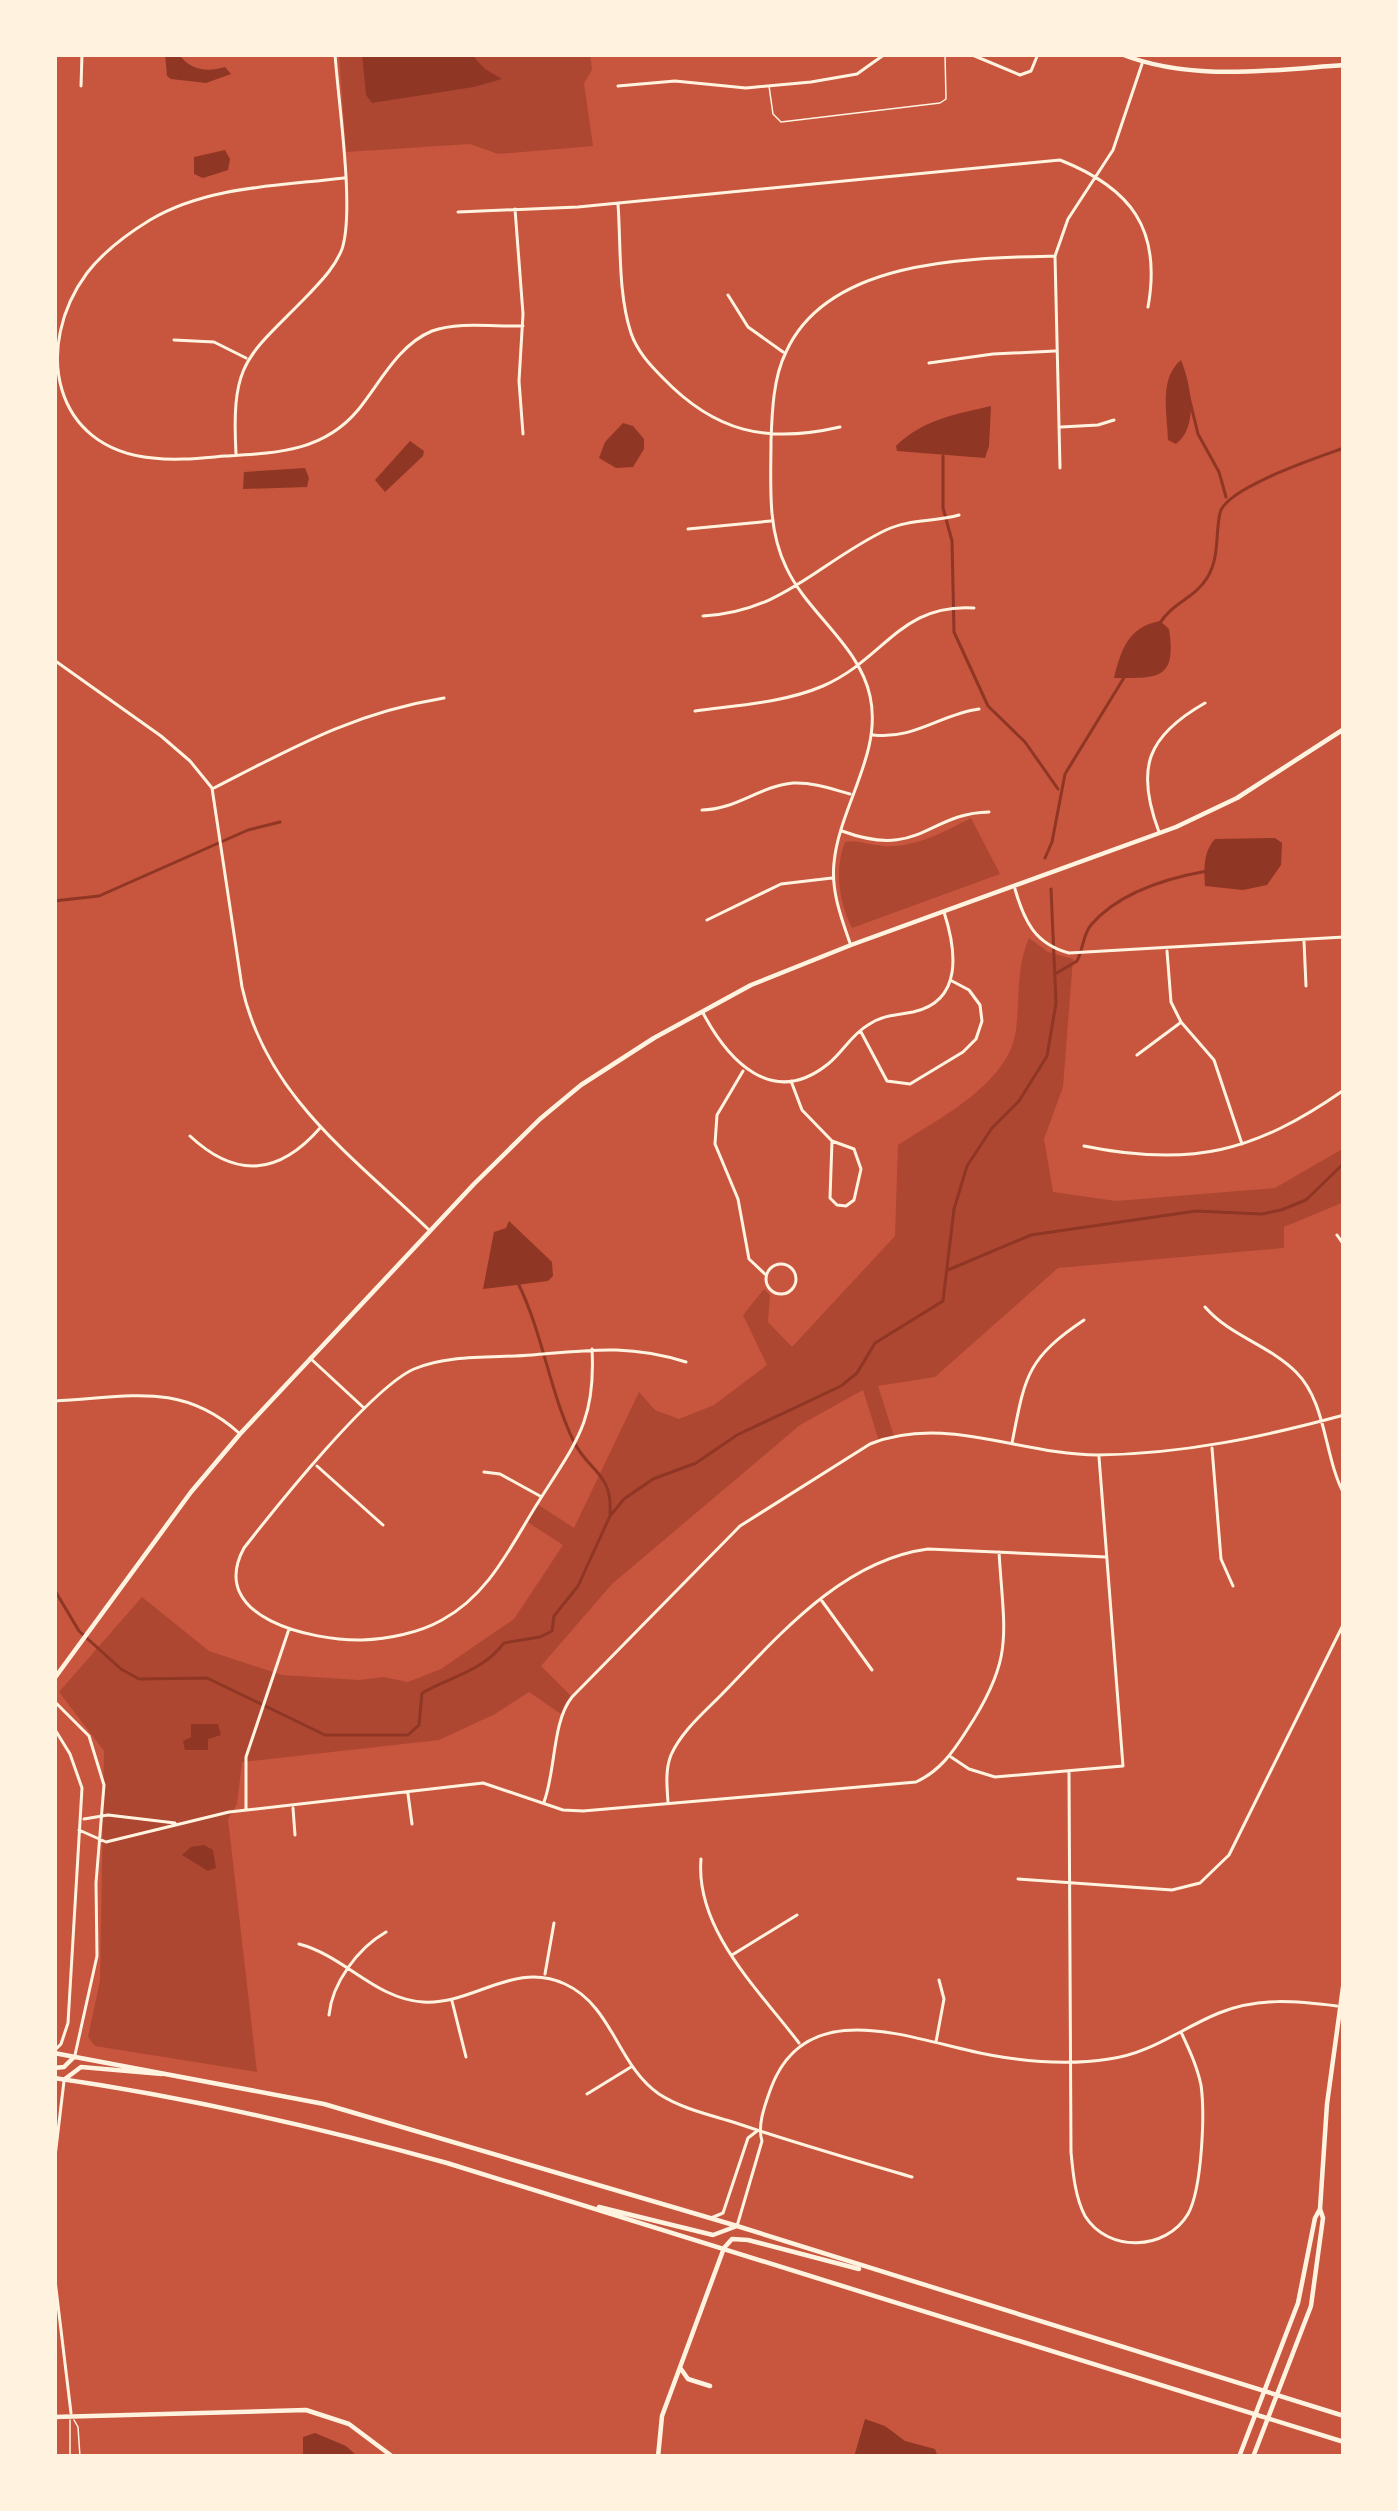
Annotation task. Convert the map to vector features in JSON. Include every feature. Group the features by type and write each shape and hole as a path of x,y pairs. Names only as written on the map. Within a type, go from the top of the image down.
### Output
{"main road":[{"path":"1121,54 1143,63 1232,71 1344,65"},
{"path":"54,1679 240,1433 429,1230 521,1136 575,1090 751,986 1160,833 1237,798 1344,729"},
{"path":"1239,2457 1298,2302 1320,2210 1344,1979"},
{"path":"54,2052 324,2104 711,2218 1344,2416"},
{"path":"54,2068 64,2067 74,2056"},
{"path":"65,2079 81,2067 190,2077"},
{"path":"54,2078 173,2096 317,2127 582,2204 1344,2441"},
{"path":"582,2204 712,2235 737,2226"},
{"path":"1253,2457 1280,2397 1311,2306 1323,2218 1320,2210"},
{"path":"658,2457 659,2425 679,2364 724,2248 732,2239 871,2271"},
{"path":"1311,2241 1319,2255"},
{"path":"679,2364 688,2379 710,2386"},
{"path":"54,2417 306,2410 349,2424 393,2457"}],"street":[{"path":"81,86 82,54"},
{"path":"236,455 234,398 247,359 338,258 347,221 334,54"},
{"path":"618,86 675,81 769,86 847,77 866,70 885,54"},
{"path":"970,54 1025,75 1038,54"},
{"path":"1060,468 1055,256 1068,219 1119,135 1143,63"},
{"path":"458,212 617,202 1049,159 1096,178 1126,198 1141,220 1150,269 1148,308"},
{"path":"344,178 228,192 161,214 103,255 68,307 59,344 58,377 71,412 84,430 106,446 146,458 291,451 330,435 354,414 388,369 428,333 452,327 523,326"},
{"path":"617,202 626,313 640,351 682,398 703,415 740,430 839,427"},
{"path":"515,209 523,326 519,381 523,434"},
{"path":"851,945 833,878 840,830 872,735 872,703 858,667 797,587 778,549 772,520 772,432 785,353 812,315 862,283 954,261 1055,256"},
{"path":"728,295 748,327 785,353"},
{"path":"174,340 214,342 247,359"},
{"path":"929,363 1057,351"},
{"path":"1059,427 1114,420"},
{"path":"703,616 750,609 797,587 886,530 959,515"},
{"path":"688,530 772,520"},
{"path":"695,711 800,694 858,667 920,615 974,608"},
{"path":"54,660 161,736 212,788 247,1010 278,1078 321,1127 429,1230"},
{"path":"212,788 366,714 444,698"},
{"path":"1160,833 1150,795 1155,744 1173,721 1205,703"},
{"path":"872,735 910,734 979,709"},
{"path":"702,809 722,810 789,783 820,785 852,795"},
{"path":"840,830 896,841 928,833 974,812 989,812"},
{"path":"707,920 781,884 833,878"},
{"path":"1014,887 1032,932 1058,950 1082,955 1344,937"},
{"path":"702,1011 728,1054 744,1069 791,1080 828,1064 860,1030 885,1017 926,1007 952,981 956,954 944,912"},
{"path":"1304,940 1306,986"},
{"path":"1167,948 1172,1002 1181,1022 1214,1060 1243,1146"},
{"path":"860,1030 887,1081 904,1086 915,1082 962,1052 980,1033 978,999 952,981"},
{"path":"1137,1054 1181,1022"},
{"path":"744,1069 720,1107 715,1144 739,1199 749,1259 766,1275 768,1288 776,1294 786,1294 796,1283 796,1274 785,1264 771,1267 766,1275"},
{"path":"791,1080 807,1118 832,1141 854,1149 861,1163 854,1200 846,1206 830,1198 832,1141"},
{"path":"1084,1146 1172,1158 1243,1146 1297,1123 1344,1090"},
{"path":"190,1136 223,1158 262,1167 291,1157 321,1127"},
{"path":"1336,1234 1344,1245"},
{"path":"1205,1307 1218,1322 1296,1371 1311,1396 1344,1494"},
{"path":"1011,1444 1034,1360 1084,1320"},
{"path":"592,1349 591,1410 576,1442 492,1578 441,1621 397,1635 358,1640 289,1627 263,1618 248,1606 236,1583 244,1548 365,1409 393,1382 417,1368 592,1349 648,1350 686,1362"},
{"path":"310,1358 365,1409"},
{"path":"54,1401 175,1396 208,1408 240,1433"},
{"path":"544,1804 566,1706 740,1526 853,1453 887,1437 933,1431 1099,1455 1241,1442 1344,1414"},
{"path":"1212,1446 1221,1559 1234,1586"},
{"path":"950,1756 969,1769 995,1777 1117,1768 1125,1762 1099,1455"},
{"path":"315,1465 383,1525"},
{"path":"484,1472 500,1474 541,1497"},
{"path":"668,1804 668,1762 679,1742 780,1634 821,1599 875,1565 928,1549 1106,1557"},
{"path":"79,1830 100,1840 246,1810 483,1783 544,1804 583,1811 901,1786 926,1778 950,1756 991,1693 1002,1664 999,1552"},
{"path":"821,1599 872,1670"},
{"path":"1018,1879 1172,1891 1200,1882 1222,1865 1344,1623"},
{"path":"246,1810 246,1757 289,1627"},
{"path":"54,1701 84,1730 104,1780 97,1956 74,2056"},
{"path":"54,1728 80,1777 68,2023 62,2044 54,2052"},
{"path":"1069,1772 1070,2152 1084,2213 1098,2230 1115,2239 1151,2242 1172,2232 1186,2218 1197,2184 1201,2086 1181,2032"},
{"path":"408,1792 412,1824"},
{"path":"292,1806 295,1835"},
{"path":"80,1819 102,1815 177,1824"},
{"path":"701,1859 706,1903 732,1954 801,2045"},
{"path":"732,1954 797,1915"},
{"path":"544,1976 554,1923"},
{"path":"329,2015 333,1991 369,1942 386,1932"},
{"path":"299,1944 330,1956 393,1995 417,2001 452,1999 510,1978 544,1976 572,1987 592,2002 632,2066 655,2091 674,2102 912,2177"},
{"path":"936,2044 944,1999 939,1980"},
{"path":"452,1999 466,2057"},
{"path":"737,2226 763,2141 759,2131 775,2080 801,2045 829,2032 854,2028 1005,2058 1068,2061 1127,2056 1216,2014 1256,2002 1290,2000 1338,2007"},
{"path":"587,2094 632,2066"},
{"path":"54,2165 65,2079"},
{"path":"711,2218 723,2213 748,2138 759,2131"},
{"path":"54,2272 72,2416"}],"lane":[{"path":"769,86 772,114 781,122 940,104 946,99 945,54"},
{"path":"70,2457 72,2416"},
{"path":"72,2416 78,2427 80,2457"}],"shaded area":[{"path":"165,54 179,54 200,69 225,67 231,74 206,83 171,79"},
{"path":"339,54 590,54 592,70 584,83 593,146 498,154 470,144 346,152"},
{"path":"362,54 471,54 502,79 372,103 366,95"},
{"path":"225,150 230,159 228,170 203,178 194,174 194,157"},
{"path":"1181,360 1190,393 1190,416 1176,444 1168,440 1166,397 1170,376"},
{"path":"991,406 985,458 897,451 906,437 928,424"},
{"path":"623,423 633,426 644,439 644,449 633,467 616,468 599,458 605,442"},
{"path":"410,441 424,451 423,456 385,492 375,480"},
{"path":"305,468 307,487 243,489 244,472"},
{"path":"1160,621 1169,629 1166,667 1152,676 1114,678 1133,634"},
{"path":"971,818 1000,874 852,928 840,886 845,842 907,844"},
{"path":"1275,838 1282,843 1281,865 1267,885 1243,890 1205,886 1206,855 1215,839"},
{"path":"1029,938 1048,952 1073,959 1063,1087 1044,1139 1053,1192 1116,1201 1275,1188 1344,1148 1344,1202 1284,1227 1284,1248 1058,1268 935,1377 878,1386 894,1436 879,1441 863,1390 800,1425 612,1584 541,1666 572,1697 561,1714 529,1692 439,1740 242,1762 237,1804 228,1819 257,2072 95,2046 88,2037 100,1981 104,1751 59,1692 142,1597 209,1651 282,1675 359,1680 383,1677 408,1682 441,1669 514,1619 563,1545 526,1521 537,1504 574,1528 639,1392 655,1410 679,1419 714,1405 767,1365 743,1315 764,1289 770,1295 768,1322 792,1347 895,1236 898,1145 969,1098 1000,1067 1016,1030 1020,972"},
{"path":"509,1221 552,1262 553,1276 548,1281 483,1289 494,1232 506,1228"},
{"path":"191,1724 218,1724 221,1735 208,1739 208,1750 185,1750 183,1741 191,1737"},
{"path":"204,1845 213,1850 216,1868 208,1871 182,1855"},
{"path":"865,2419 905,2441 935,2449 938,2457 854,2457"},
{"path":"315,2433 346,2446 358,2457 303,2457 303,2437"}],"waterway":[{"path":"1187,389 1198,434 1219,472 1226,497"},
{"path":"1160,623 1207,578 1226,503 1274,474 1344,448"},
{"path":"943,456 943,508 952,541 954,632 988,706 1025,742 1058,789"},
{"path":"1045,858 1065,774 1125,676"},
{"path":"54,901 99,896 248,830 280,822"},
{"path":"1055,974 1077,961 1088,929 1115,904 1160,883 1207,871"},
{"path":"54,1589 79,1631 139,1679 207,1678 325,1735 408,1735 419,1725 422,1693 476,1667 504,1643 552,1631 554,1616 578,1586 610,1516 624,1499 653,1479 696,1463 737,1435 841,1386 857,1373 875,1343 943,1301 954,1209 967,1166 992,1128 1019,1101 1047,1056 1056,1003 1051,889"},
{"path":"948,1270 1031,1235 1196,1211 1262,1214 1281,1210 1306,1200 1344,1163"},
{"path":"518,1283 565,1422 580,1452 604,1481 610,1514"}]}
